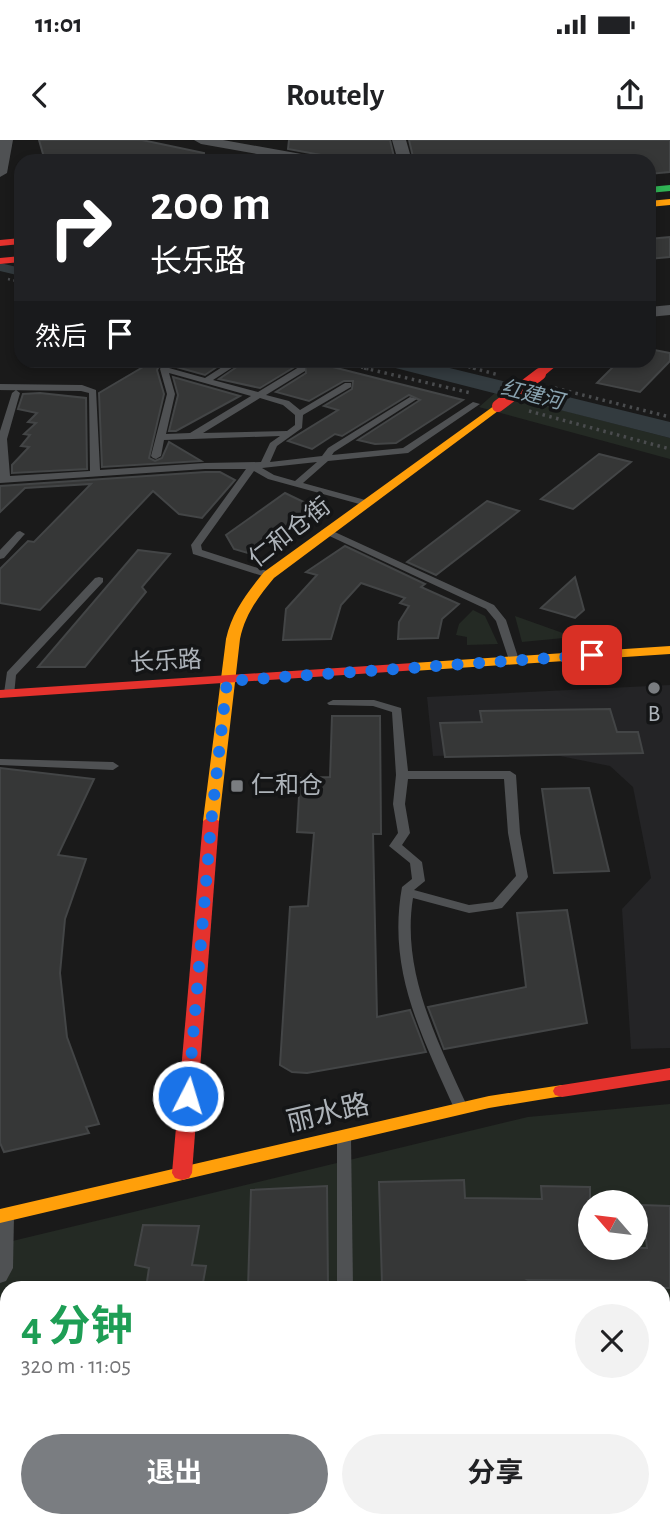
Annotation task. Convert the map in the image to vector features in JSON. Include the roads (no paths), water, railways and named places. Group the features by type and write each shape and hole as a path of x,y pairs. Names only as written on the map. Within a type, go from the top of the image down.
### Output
{"main road":[{"name":"仁和仓街","path":"182,1172 211,824 227,681 237,619 256,588 269,575 548,368"},
{"name":"长乐路","path":"5,694 670,650"},
{"name":"丽水路","path":"3,1215 182,1172 344,1138 461,1108 551,1091 670,1074"}],"street":[{"path":"0,173 6,140"},
{"path":"201,140 269,154"},
{"path":"234,146 282,140"}],"lane":[{"path":"156,456 171,394 167,368"},
{"path":"174,368 205,381 286,403 299,414 299,426 273,445 264,464"},
{"path":"205,381 227,368"},
{"path":"192,436 302,369"},
{"path":"299,414 348,385"},
{"path":"0,387 82,388 93,392 94,473"},
{"path":"16,393 1,439 3,480 205,466 253,466 405,451 476,404"},
{"path":"296,484 331,450 413,399"},
{"path":"160,437 286,433"},
{"path":"253,466 271,477 366,503"},
{"path":"253,466 196,545 198,559 269,575"},
{"path":"326,531 490,607 501,620 514,660"},
{"path":"0,556 20,534"},
{"path":"5,694 11,674 99,580"},
{"path":"332,704 374,703 397,710 402,775 399,804 404,833 395,846 416,862 419,881 408,887 403,910 406,964 419,1008 461,1108"},
{"path":"0,762 113,766"},
{"path":"402,775 510,775 514,833 522,877 497,905 469,909 407,892"},
{"path":"344,1138 345,1281"},
{"path":"0,1277 5,1268 3,1215"}],"water":[{"path":"395,368 450,368 670,422 670,438"}],"waterway":[{"name":"红建河","path":"0,267 14,270"}],"place":[{"name":"B","path":"654,688"},
{"name":"仁和仓","path":"237,786"}]}
